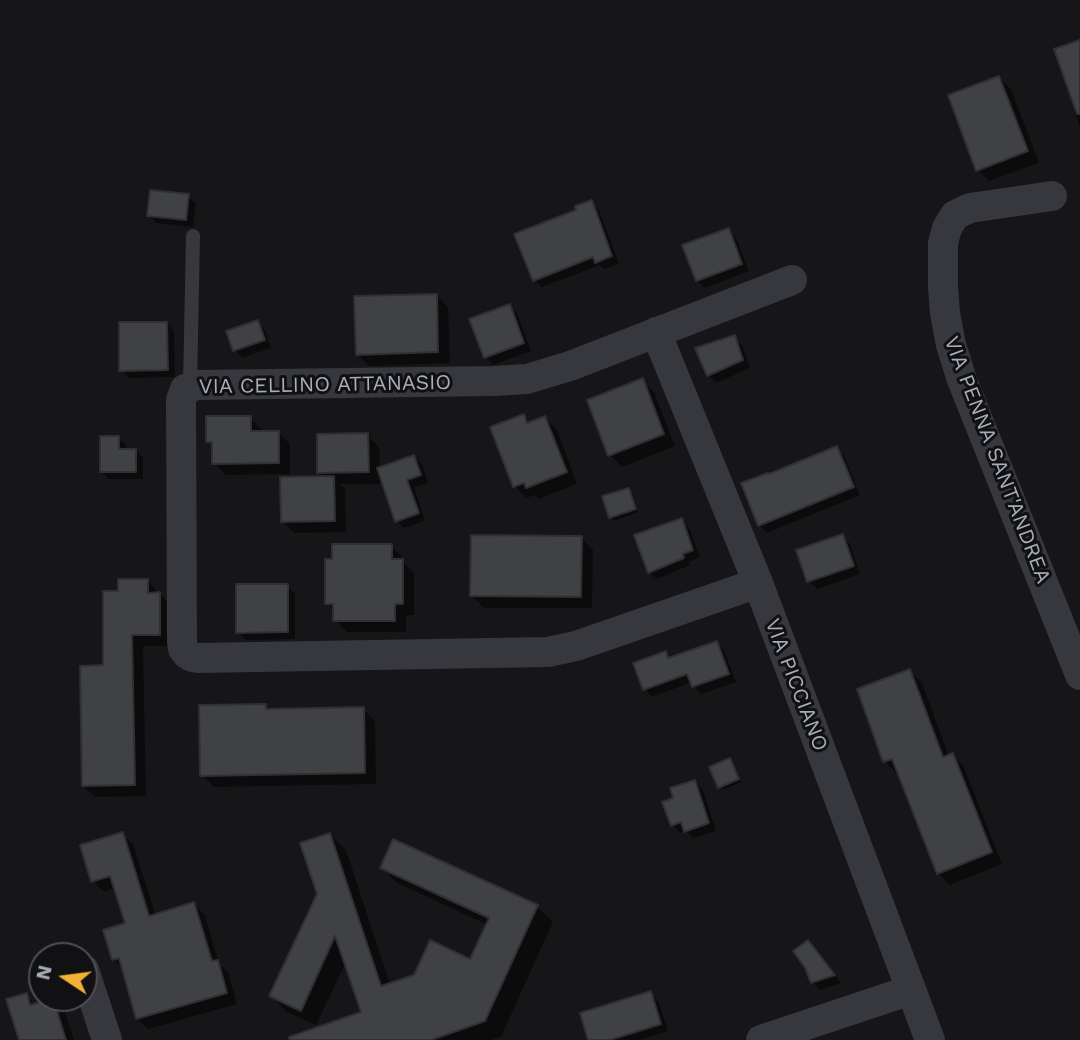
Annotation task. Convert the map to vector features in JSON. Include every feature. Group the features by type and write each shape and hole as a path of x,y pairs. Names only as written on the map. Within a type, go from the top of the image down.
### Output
{"street":[{"name":"VIA PENNA SANT'ANDREA","path":"1052,196 970,208 955,215 944,236 943,287 951,345 962,380 1080,675"},
{"name":"VIA CELLINO ATTANASIO","path":"758,583 576,646 548,652 192,657 183,649 182,629 181,400 185,389 190,386 516,380 555,371 792,280"},
{"name":"VIA PICCIANO","path":"656,332 758,583 930,1040"},
{"path":"761,1040 911,990"},
{"path":"98,1012 107,1040"}],"lane":[{"path":"190,386 192,236"}],"building":[{"path":"1080,40 1080,114 1077,114 1054,49"},
{"path":"999,76 1028,151 976,171 948,95"},
{"path":"150,190 189,194 186,220 147,216"},
{"path":"592,200 612,256 595,263 593,257 533,281 514,234 576,210 575,206"},
{"path":"729,228 742,264 696,281 682,245"},
{"path":"437,294 438,352 356,355 354,296"},
{"path":"510,304 524,343 484,358 469,319"},
{"path":"258,320 265,340 233,351 226,331"},
{"path":"119,322 167,322 168,370 119,371"},
{"path":"735,335 743,360 707,376 695,348"},
{"path":"643,378 664,434 608,456 587,400"},
{"path":"524,414 527,423 545,416 567,472 526,488 524,483 513,487 490,427"},
{"path":"206,416 251,416 251,431 279,431 279,463 212,464 212,442 206,442"},
{"path":"368,433 369,472 317,473 317,434"},
{"path":"100,436 119,436 119,449 136,449 136,472 100,472"},
{"path":"837,446 854,487 758,526 741,483"},
{"path":"414,455 421,475 407,480 419,513 395,522 377,468"},
{"path":"334,476 335,521 281,522 280,477"},
{"path":"629,488 636,509 609,518 602,496"},
{"path":"682,518 693,550 683,554 684,558 648,573 634,535"},
{"path":"843,534 854,566 807,582 796,550"},
{"path":"471,535 582,536 581,597 470,596"},
{"path":"332,544 392,544 392,559 403,559 403,604 395,604 395,621 333,621 333,604 325,604 325,559 332,559"},
{"path":"118,579 148,579 148,593 160,592 160,635 132,635 135,785 82,786 80,666 103,665 103,591 118,591"},
{"path":"236,584 288,584 288,632 236,633"},
{"path":"717,641 729,674 692,687 687,674 643,690 633,663 666,651 668,658"},
{"path":"910,669 943,757 953,753 992,852 937,874 892,759 883,762 857,689"},
{"path":"266,704 266,709 364,707 365,773 200,776 199,705"},
{"path":"730,758 739,779 718,788 709,767"},
{"path":"695,780 709,823 684,832 681,822 671,826 662,802 673,798 670,788"},
{"path":"123,832 149,916 194,902 212,961 218,960 227,993 136,1019 119,958 112,960 103,930 125,923 110,876 91,882 80,845"},
{"path":"330,833 381,986 414,975 430,940 470,959 489,918 380,868 393,839 538,905 485,1021 431,1040 290,1040 289,1037 361,1012 335,936 301,1011 269,996 317,894 300,843"},
{"path":"808,940 835,975 811,983 805,968 793,951"},
{"path":"651,991 661,1024 610,1040 588,1040 580,1013"},
{"path":"27,993 28,1012 57,1012 66,1040 19,1040 6,999"}]}
